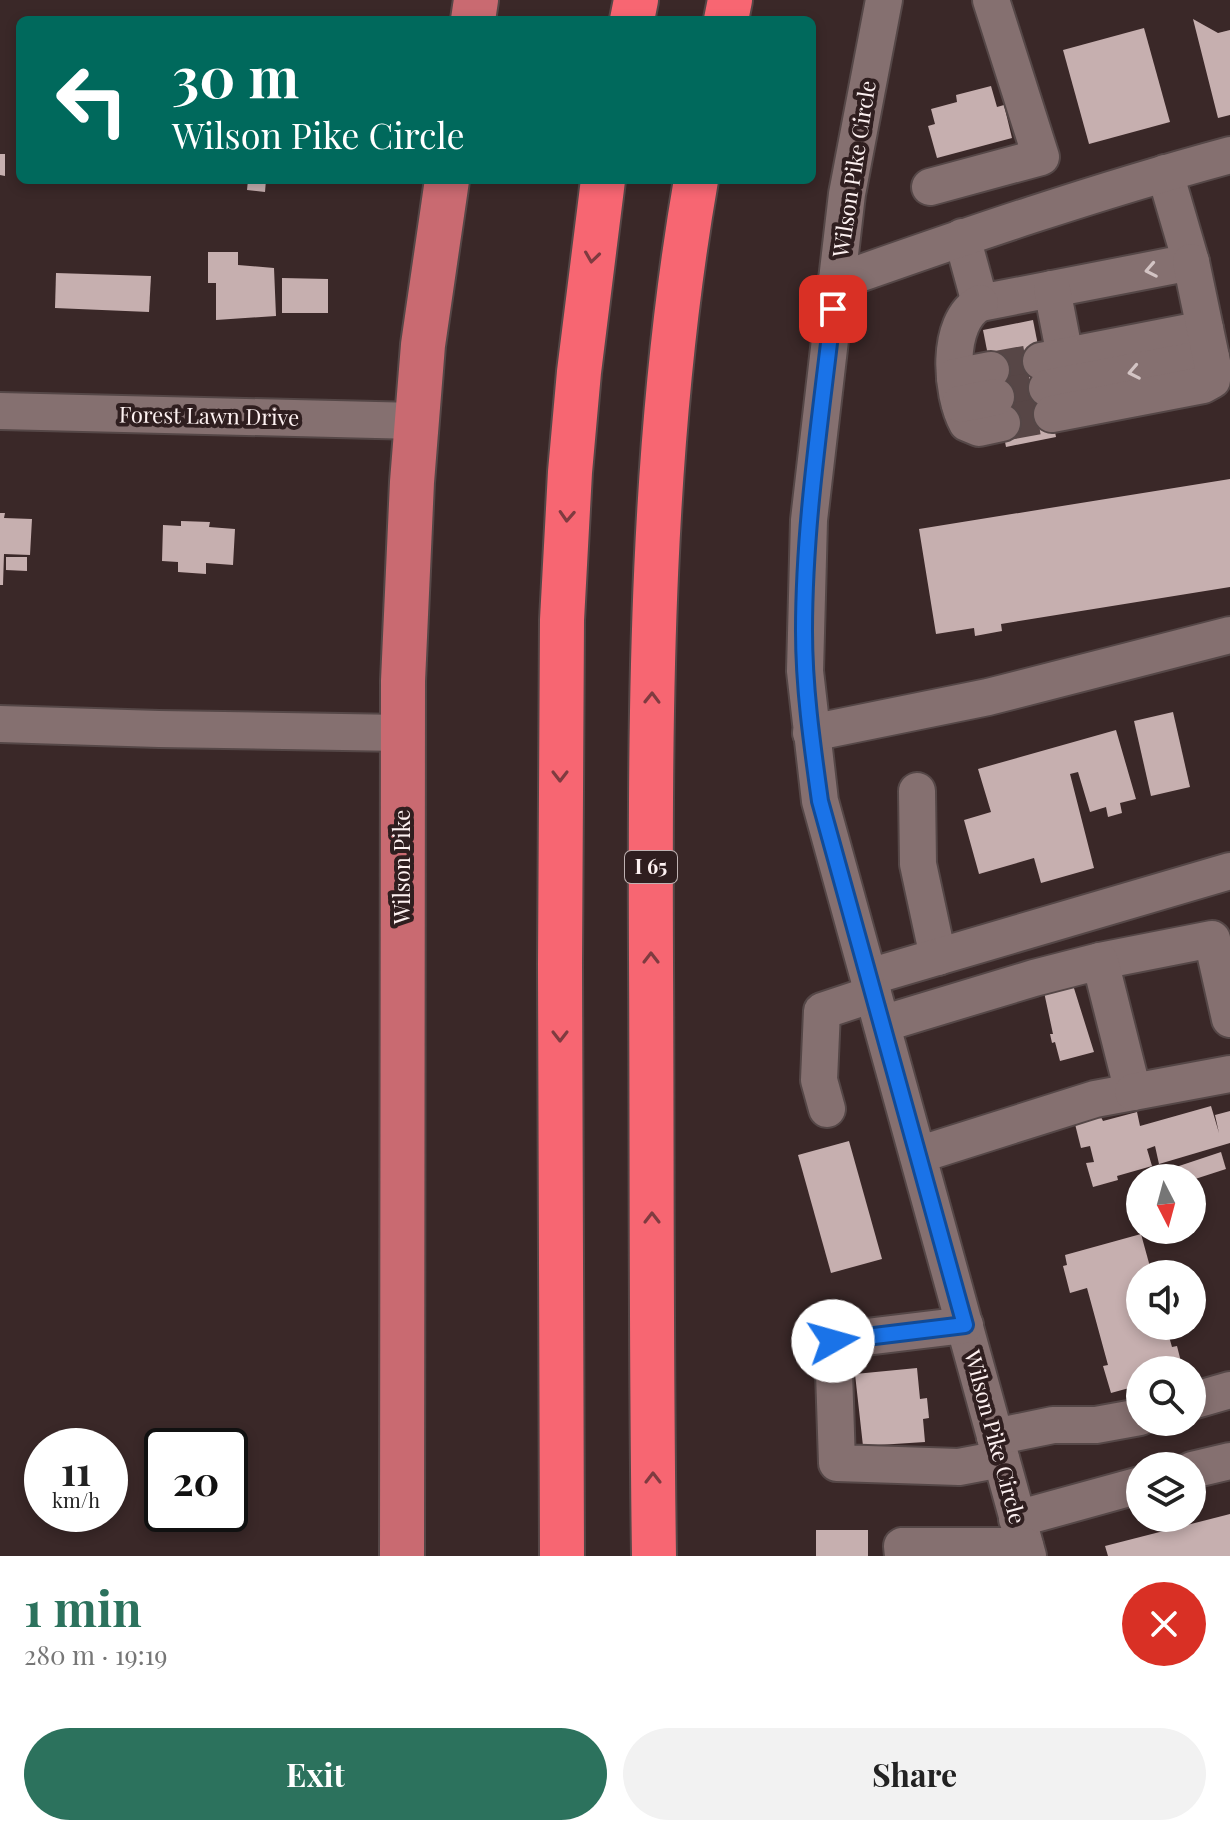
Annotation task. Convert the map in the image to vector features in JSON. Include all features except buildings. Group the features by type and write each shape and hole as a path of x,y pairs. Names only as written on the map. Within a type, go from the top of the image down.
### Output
{"highway":[{"path":"562,1556 562,620 579,372 602,184"},
{"name":"I 65","path":"654,1556 650,777 654,599 664,432 681,275 695,184"}],"main road":[{"name":"Wilson Pike","path":"402,1556 402,733 408,540 423,345 446,184"}],"street":[{"name":"Wilson Pike Circle","path":"884,0 847,194 836,282 806,567 805,671 820,801 1023,1540"},
{"path":"930,187 1041,157 991,0"},
{"path":"836,282 962,237 1230,155"},
{"path":"1051,380 1208,383 1214,375 1191,262 1165,173"},
{"path":"962,237 980,303"},
{"path":"957,391 996,397 973,426 967,423 957,391 958,337 969,312 980,303 1191,262"},
{"path":"1051,380 1052,289"},
{"path":"1051,380 1208,343"},
{"name":"Forest Lawn Drive","path":"0,411 417,421"},
{"path":"811,733 988,697 1230,635"},
{"path":"0,724 402,733"},
{"path":"917,791 918,864 938,957"},
{"path":"875,999 938,957 1230,871"},
{"path":"827,1109 819,1080 822,1011 875,999 1034,978 1100,961 1212,939 1230,1019"},
{"path":"1100,961 1133,1092"},
{"path":"918,1155 1095,1099 1230,1074"},
{"path":"965,1325 833,1341 837,1463 959,1467 1053,1425 1096,1425 1126,1420"},
{"path":"1206,1397 1230,1390"},
{"path":"1206,1467 1230,1461"},
{"path":"903,1556 902,1546 1023,1540 1126,1492"}],"tunnel":[{"path":"991,370 1041,361"},
{"path":"996,397 1047,388"},
{"path":"1002,423 1052,414"}],"route":[{"path":"833,309 806,567 805,671 811,733 820,801 965,1325 833,1341"}]}
